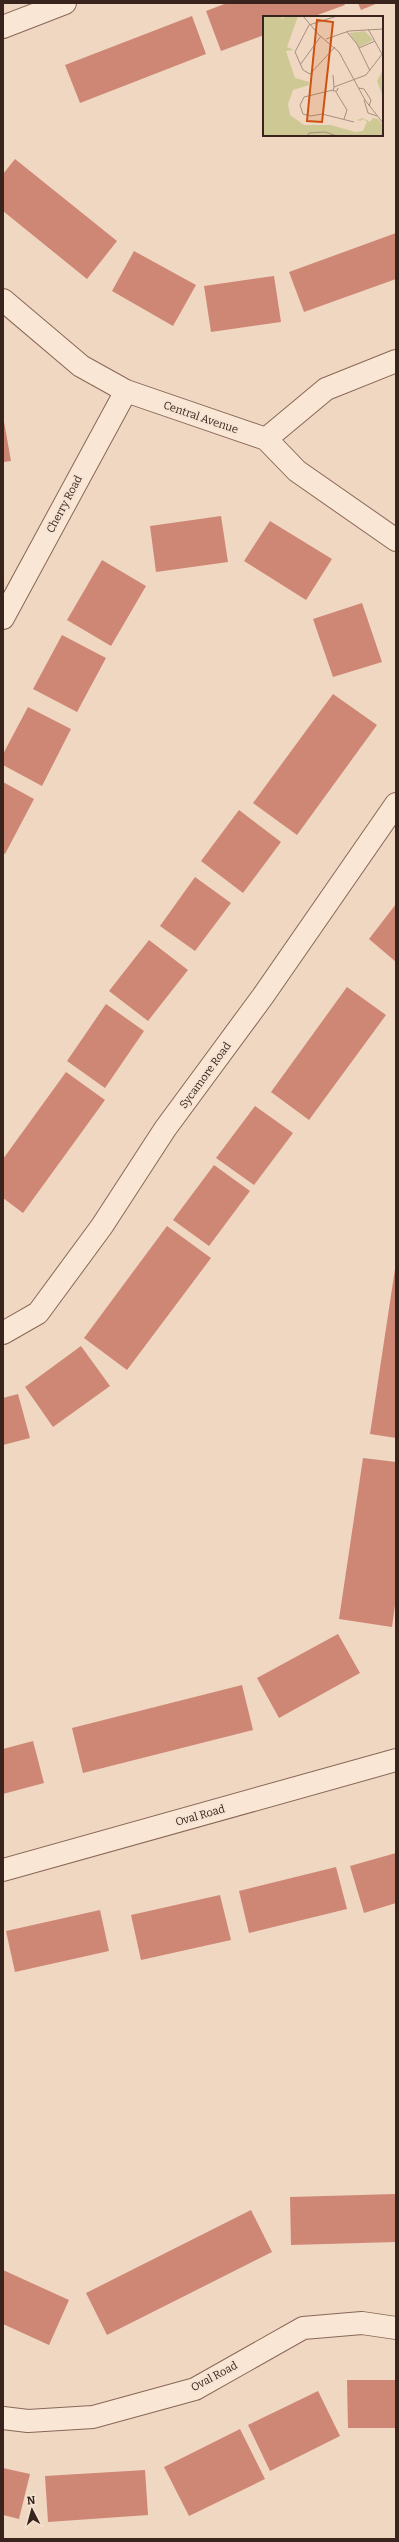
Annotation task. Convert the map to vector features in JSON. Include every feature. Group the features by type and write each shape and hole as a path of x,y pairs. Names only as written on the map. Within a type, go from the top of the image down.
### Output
{"street":[{"path":"3,27 65,3"},
{"name":"Central Avenue","path":"3,300 81,366 126,391 266,439 297,471 396,540"},
{"path":"266,439 326,389 396,361"},
{"name":"Cherry Road","path":"3,618 126,391"},
{"name":"Sycamore Road","path":"3,1332 38,1313 102,1226 165,1129 263,996 396,804"},
{"name":"Oval Road","path":"3,1870 396,1760"},
{"name":"Oval Road","path":"3,2418 28,2421 92,2417 194,2389 303,2328 362,2323 396,2328"}],"building":[{"path":"227,3 344,3 345,5 315,16 263,16 263,35 221,51 206,11"},
{"path":"358,3 378,3 361,10"},
{"path":"192,16 206,54 80,103 65,65"},
{"path":"15,159 117,241 87,279 3,211 3,174"},
{"path":"396,233 396,279 304,312 289,272"},
{"path":"134,251 196,285 173,326 112,291"},
{"path":"274,276 281,322 211,332 204,286"},
{"path":"3,416 11,461 3,462"},
{"path":"221,516 228,562 156,572 150,526"},
{"path":"270,521 332,559 306,600 244,561"},
{"path":"102,560 146,586 111,646 67,620"},
{"path":"362,603 382,662 333,677 313,619"},
{"path":"62,635 106,658 77,712 33,689"},
{"path":"333,694 377,725 297,835 253,803"},
{"path":"28,707 71,729 42,786 3,765 3,754"},
{"path":"3,782 34,799 5,854 3,853"},
{"path":"239,810 281,842 243,893 201,861"},
{"path":"195,877 231,903 195,951 160,926"},
{"path":"396,904 396,962 369,939"},
{"path":"149,940 188,970 148,1021 109,991"},
{"path":"347,987 386,1015 309,1120 271,1092"},
{"path":"106,1004 144,1031 105,1088 67,1061"},
{"path":"66,1072 105,1100 23,1213 3,1198 3,1159"},
{"path":"255,1106 293,1133 254,1185 216,1158"},
{"path":"214,1165 250,1191 209,1246 173,1220"},
{"path":"167,1226 211,1258 127,1370 84,1338"},
{"path":"396,1269 396,1438 370,1434"},
{"path":"81,1346 110,1386 53,1427 25,1387"},
{"path":"18,1394 30,1438 3,1445 3,1398"},
{"path":"363,1458 396,1462 396,1598 392,1627 339,1619"},
{"path":"338,1634 360,1673 279,1718 257,1678"},
{"path":"242,1685 253,1730 83,1773 72,1728"},
{"path":"33,1741 44,1783 3,1794 3,1749"},
{"path":"396,1853 396,1903 364,1913 350,1866"},
{"path":"336,1867 347,1909 249,1933 239,1891"},
{"path":"220,1895 231,1940 141,1960 131,1915"},
{"path":"100,1910 109,1951 15,1972 6,1931"},
{"path":"396,2194 396,2242 291,2245 290,2197"},
{"path":"251,2210 272,2252 107,2335 86,2293"},
{"path":"3,2270 69,2300 49,2345 3,2324"},
{"path":"347,2380 396,2380 396,2428 348,2428"},
{"path":"318,2391 340,2436 270,2471 248,2425"},
{"path":"240,2429 265,2479 189,2516 164,2467"},
{"path":"3,2468 30,2474 19,2519 3,2515"},
{"path":"145,2470 148,2515 48,2522 45,2476"}]}
